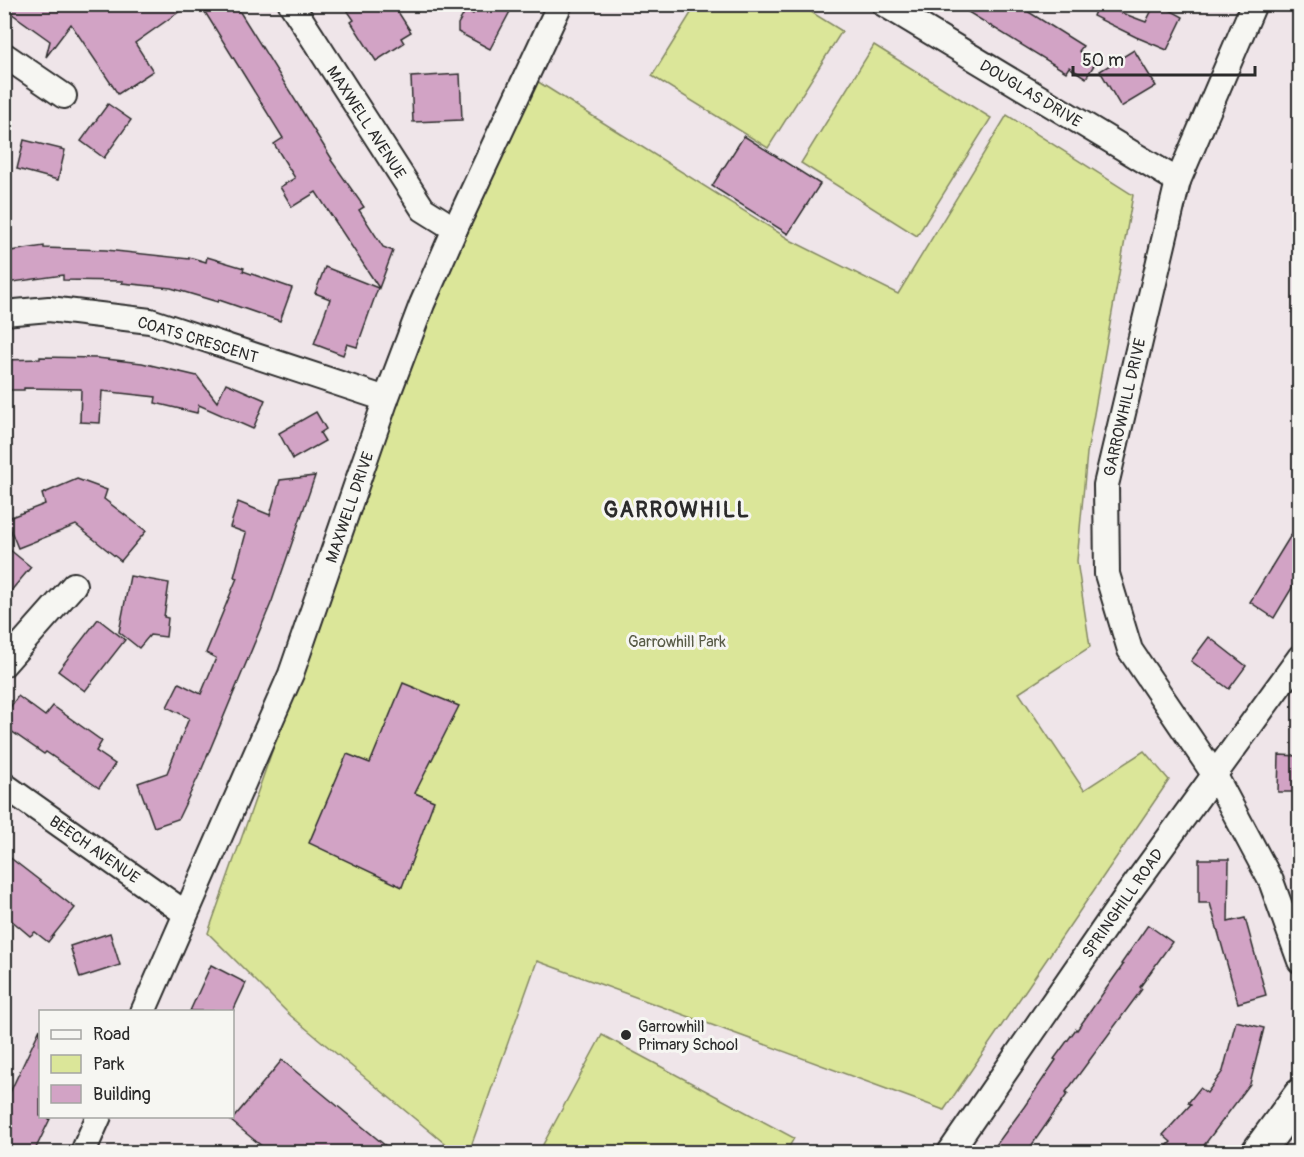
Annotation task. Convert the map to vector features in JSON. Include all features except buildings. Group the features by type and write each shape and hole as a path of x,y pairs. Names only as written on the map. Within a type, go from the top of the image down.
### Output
{"main road":[{"path":"1258,1152 1299,1095"}],"street":[{"name":"MAXWELL AVENUE","path":"291,4 423,209 455,229"},
{"name":"MAXWELL DRIVE","path":"144,1010 291,674 386,399 422,304 560,4"},
{"name":"DOUGLAS DRIVE","path":"884,4 1178,182"},
{"name":"GARROWHILL DRIVE","path":"1254,4 1178,182 1106,485 1107,574 1130,650 1214,774 1271,881 1299,961"},
{"path":"4,55 64,96"},
{"name":"COATS CRESCENT","path":"4,313 49,309 150,321 386,399"},
{"path":"4,664 74,585"},
{"name":"SPRINGHILL ROAD","path":"950,1152 1125,898 1299,657"},
{"name":"BEECH AVENUE","path":"4,785 185,913"},
{"path":"84,1152 98,1118"}],"green space":[{"path":"696,5 800,5 842,31 768,148 652,76"},
{"path":"874,45 991,118 917,236 801,163"},
{"name":"Garrowhill Park","path":"532,78 792,241 898,294 1007,115 1133,195 1087,453 1077,561 1090,647 1019,693 1084,790 1144,751 1169,780 944,1110 537,961 469,1152 455,1152 291,1016 208,933 393,408 429,314"},
{"path":"602,1035 794,1138 786,1152 539,1152"}],"place":[{"name":"Garrowhill Primary School","path":"626,1035"}],"district":[{"name":"GARROWHILL","path":"677,509"}]}
